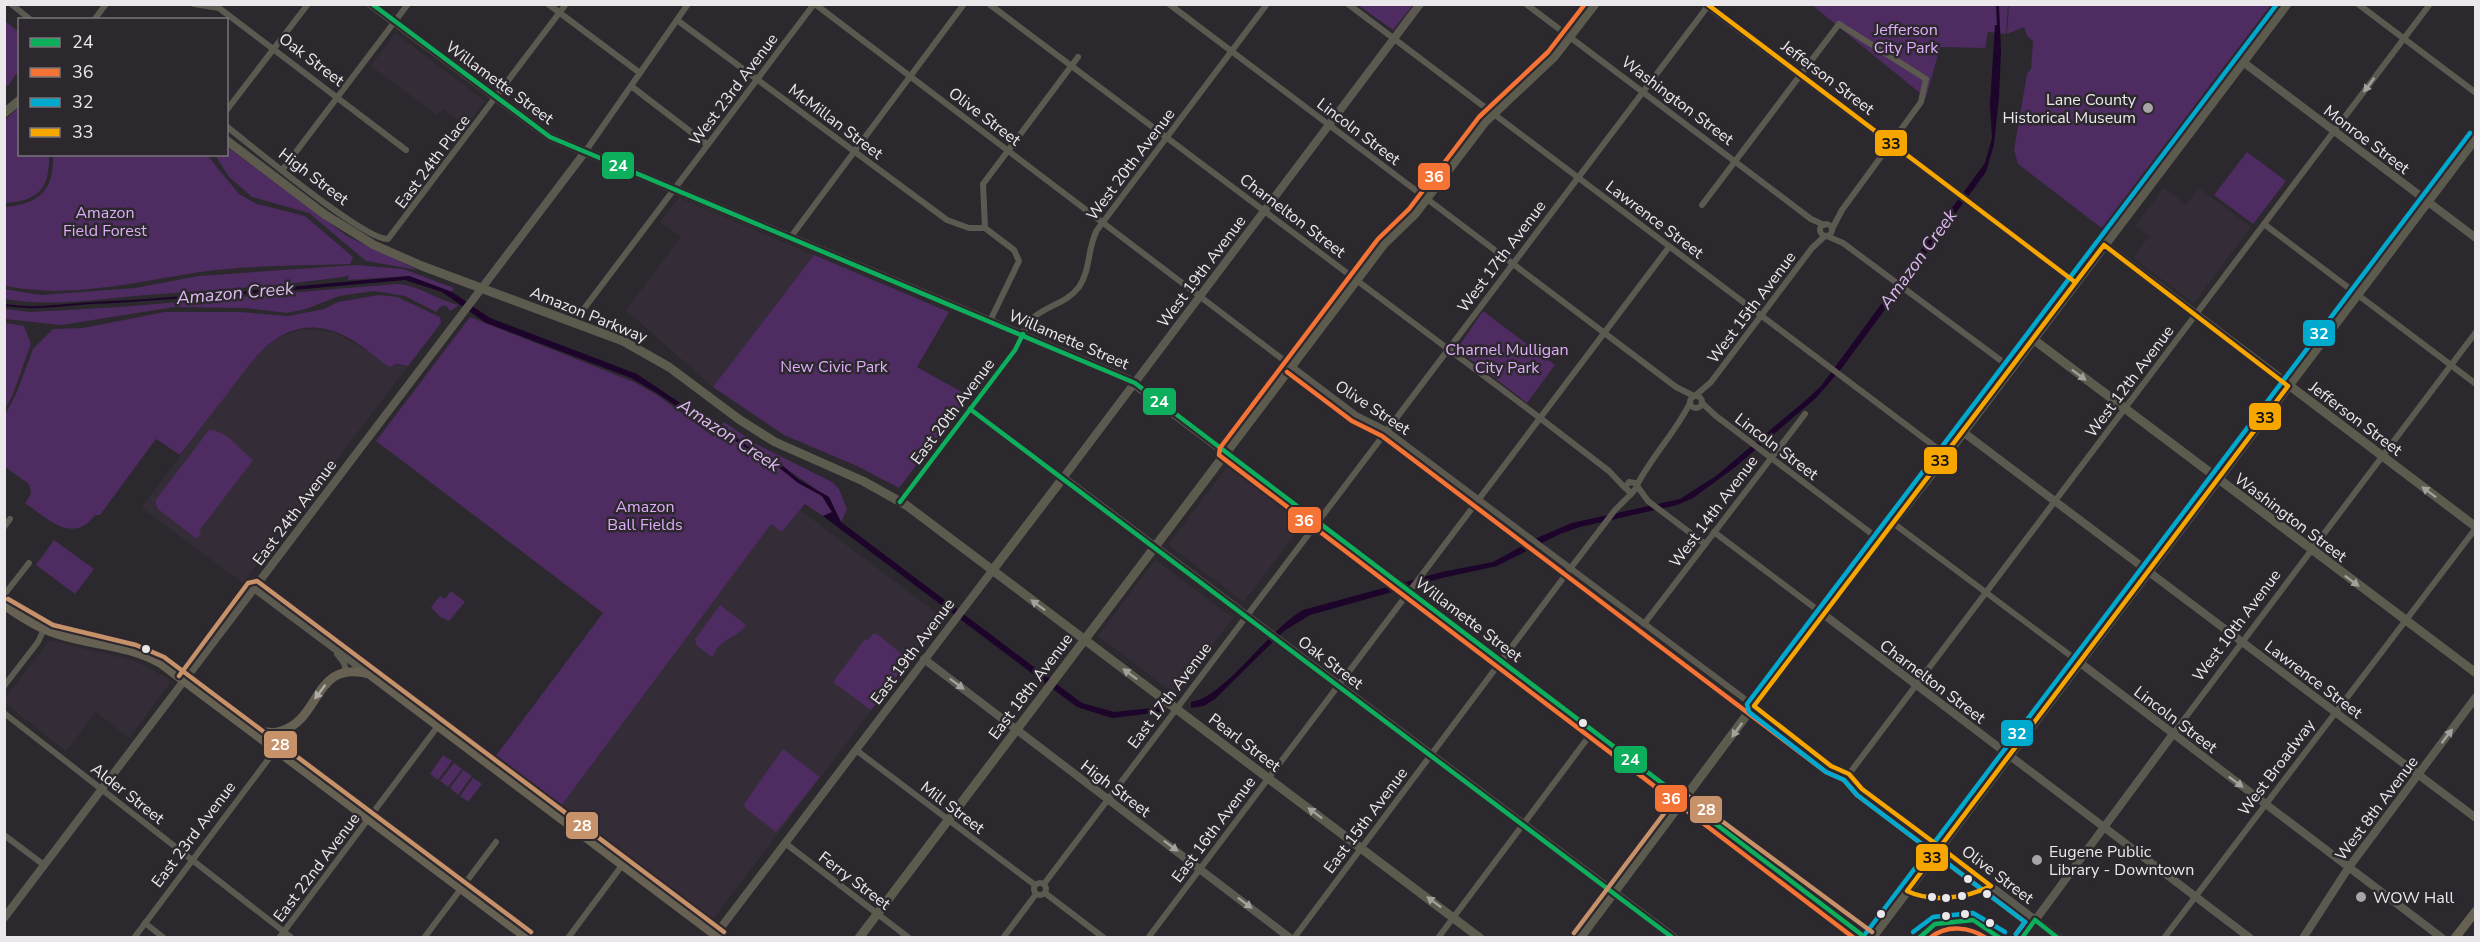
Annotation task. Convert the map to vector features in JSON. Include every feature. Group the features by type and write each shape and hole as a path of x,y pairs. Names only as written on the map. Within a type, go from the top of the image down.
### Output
{"main road":[{"name":"Willamette Street","path":"371,4 546,135 1136,383 1226,453"},
{"name":"East 18th Avenue","path":"859,938 1384,244 1426,199 1493,114 1545,67 1595,4"},
{"path":"1580,938 2287,4"},
{"path":"4,113 18,102"},
{"path":"1872,938 2475,138"},
{"name":"Amazon Parkway","path":"228,141 348,230 398,256 623,341 669,367 740,420 775,442 863,481 900,502 992,571"},
{"name":"Jefferson Street","path":"2104,245 2475,528"},
{"name":"Washington Street","path":"2033,339 2475,673"},
{"name":"Oak Street","path":"1063,478 1674,938"},
{"name":"East 19th Avenue","path":"992,571 1063,478"},
{"name":"Pearl Street","path":"992,571 1480,938"},
{"path":"4,605 44,629 85,641 125,647 153,659 185,680 527,938"},
{"path":"276,749 330,680 346,671 369,674 716,936"},
{"path":"248,728 266,732 281,731 300,718"},
{"path":"2455,938 2475,911"}],"street":[{"path":"11,4 28,18"},
{"path":"96,18 106,4"},
{"name":"Oak Street","path":"194,4 219,8 406,150"},
{"path":"228,108 308,4"},
{"path":"283,169 408,4"},
{"path":"548,4 640,74"},
{"name":"East 24th Place","path":"388,239 566,4"},
{"path":"585,152 688,4"},
{"name":"Olive Street","path":"814,4 1356,415 1386,430 1754,706 1831,766 1847,783 1862,789"},
{"name":"West 23rd Avenue","path":"674,189 814,4"},
{"path":"790,238 964,4"},
{"name":"Charnelton Street","path":"989,4 1264,209 1705,544"},
{"name":"Lincoln Street","path":"1169,4 1880,540"},
{"name":"West 20th Avenue","path":"1023,334 1032,318 1059,305 1079,286 1090,263 1093,238 1103,221 1267,4"},
{"name":"Lawrence Street","path":"1348,4 1946,455"},
{"name":"West 19th Avenue","path":"1136,383 1199,295 1420,4"},
{"name":"Washington Street","path":"1526,4 2010,368"},
{"path":"2358,4 2475,93"},
{"name":"West 12th Avenue","path":"1849,774 2430,4"},
{"name":"Jefferson Street","path":"1707,5 2075,282"},
{"name":"West 17th Avenue","path":"1317,523 1643,93 1707,5"},
{"name":"McMillan Street","path":"677,20 947,220 956,225 985,228"},
{"name":"West 15th Avenue","path":"1501,662 1922,102 1926,80 1839,24 1800,75"},
{"path":"990,321 1019,261 1014,250 985,228 983,184 1078,57"},
{"name":"Monroe Street","path":"2242,62 2475,238"},
{"path":"1702,205 1800,75"},
{"path":"631,86 708,145"},
{"name":"High Street","path":"228,128 345,216 380,238 388,239"},
{"name":"East 24th Avenue","path":"4,918 585,152"},
{"path":"583,310 674,189"},
{"path":"2264,224 2475,384"},
{"name":"East 16th Avenue","path":"1148,938 1669,247"},
{"name":"West 10th Avenue","path":"2022,938 2475,332"},
{"name":"East 20th Avenue","path":"900,502 1015,350 1023,334"},
{"name":"East 19th Avenue","path":"1063,478 1136,383"},
{"name":"Oak Street","path":"970,409 1063,478"},
{"name":"West 14th Avenue","path":"1644,624 1805,414"},
{"name":"Lawrence Street","path":"1963,432 2475,818"},
{"name":"Willamette Street","path":"1226,453 1867,938"},
{"path":"4,526 10,519"},
{"name":"East 17th Avenue","path":"1044,884 1317,523"},
{"name":"Lincoln Street","path":"1893,523 2442,938"},
{"name":"West Broadway","path":"2164,938 2475,528"},
{"name":"Charnelton Street","path":"1714,532 2250,938"},
{"path":"4,595 29,564"},
{"name":"East 19th Avenue","path":"716,936 992,571"},
{"path":"254,588 369,674"},
{"path":"4,686 38,642 44,629"},
{"path":"332,646 344,663 346,671"},
{"name":"High Street","path":"924,659 1292,938"},
{"name":"East 15th Avenue","path":"1292,938 1501,662"},
{"name":"West 8th Avenue","path":"2303,938 2349,867 2475,697"},
{"name":"Alder Street","path":"4,713 292,938"},
{"name":"East 22nd Avenue","path":"279,938 438,726"},
{"path":"1438,938 1593,731"},
{"name":"East 23rd Avenue","path":"134,938 276,749"},
{"name":"Mill Street","path":"856,750 1035,885"},
{"name":"Olive Street","path":"1831,766 1849,774 1862,789 2059,938"},
{"path":"4,835 44,865"},
{"path":"424,938 496,842"},
{"name":"Ferry Street","path":"785,843 909,938"},
{"path":"568,938 623,864"},
{"path":"1003,938 1036,894 1035,885 1044,884 1045,893"},
{"path":"1036,894 1045,893 1104,938"},
{"path":"145,923 164,938"}],"shaded area":[{"path":"395,33 485,101 466,126 443,109 437,115 371,66"},
{"path":"2164,188 2186,205 2199,188 2251,227 2194,303 2133,258 2149,236 2135,226"},
{"path":"679,198 814,255 713,387 626,310 681,237 660,222"},
{"path":"303,329 334,332 393,365 408,366 243,583 143,509 143,505 256,355 281,336"},
{"path":"1228,466 1302,522 1244,602 1170,546 1170,542"},
{"path":"800,510 942,617 713,919 561,806 771,524 783,532"},
{"path":"1155,560 1233,618 1175,694 1098,636"},
{"path":"50,640 135,661 169,679 169,684 129,738 96,712 66,751 5,703 5,698"}],"green space":[{"path":"2009,4 2276,5 2104,230 2018,164 2014,150 2027,74 2031,69 2033,41 2027,36 2024,27 2007,34"},
{"path":"1358,5 1413,5 1393,30"},
{"name":"Jefferson City Park","path":"1812,5 2008,5 2006,34 1988,32 1985,48 1940,47 1926,98"},
{"path":"5,21 18,31 18,71 8,86 4,84"},
{"path":"18,108 18,156 49,156 49,167 44,185 34,196 5,203 5,120"},
{"path":"228,148 347,236 418,270 366,261 309,213 252,197 229,177 216,156 228,156"},
{"path":"2247,152 2286,181 2253,224 2214,195"},
{"name":"Amazon Field Forest","path":"53,156 208,156 239,194 257,204 305,216 353,257 350,264 218,270 103,288 55,291 6,286 5,207 27,203 35,199 47,186 53,167"},
{"name":"New Civic Park","path":"814,255 949,312 917,367 969,396 899,488 857,466 784,435 713,387"},
{"path":"355,265 403,269 454,288 452,292 409,276 348,280 349,276 248,287 58,302 5,299 4,289 41,295 135,288 199,276"},
{"path":"396,284 413,287 459,305 450,311 446,305 440,307 436,312 405,296 374,291 339,296 306,309 287,313 245,308 175,307 61,325 5,319 5,309 31,312 119,307"},
{"path":"379,295 397,297 440,317 441,323 408,366 397,364 389,367 349,338 323,329 305,328 290,332 262,350 180,455 156,439 100,515 95,515 87,524 69,529 51,522 25,503 31,494 29,484 5,467 5,415 16,394 33,349 53,329 83,328 165,312 240,312 288,316 324,309 338,302"},
{"name":"Charnel Mulligan City Park","path":"1483,311 1555,365 1527,403 1457,349"},
{"name":"Amazon Ball Fields","path":"470,317 634,382 657,395 713,436 726,434 822,496 832,512 823,516 805,504 782,532 771,524 561,806 495,757 603,613 376,441"},
{"path":"5,323 24,326 31,344 13,394 5,409"},
{"path":"724,422 756,444 832,482 839,489 847,509 841,522 834,509 804,480 719,429"},
{"path":"209,430 227,437 253,460 199,531 201,534 197,539 158,509 155,501"},
{"path":"54,540 94,569 75,594 36,565"},
{"path":"451,591 465,602 449,621 440,617 431,607 440,596 445,599"},
{"path":"720,605 746,625 740,632 719,646 712,657 696,645 695,639"},
{"path":"873,634 877,634 909,660 871,710 833,682 864,640 868,640"},
{"path":"783,749 820,777 776,832 745,808 744,804"},
{"path":"443,755 452,761 438,780 430,774"},
{"path":"454,763 462,769 448,787 440,781"},
{"path":"463,770 472,776 458,795 450,788"},
{"path":"473,778 482,784 468,802 460,796"}],"water":[{"path":"1996,5 1999,5 2001,51 1999,97 1994,144 1986,172 1842,368 1816,398 1734,468 1693,498 1677,505 1580,527 1560,534 1497,566 1442,578 1310,615 1284,631 1215,699 1204,706 1191,708 1191,702 1204,698 1218,689 1276,632 1303,610 1442,572 1493,562 1539,537 1572,523 1680,499 1716,476 1807,399 1821,386 1985,163 1992,138 1990,104 1995,25 1997,25"},
{"path":"409,276 452,292 490,318 637,374 719,429 730,433 756,452 782,465 798,479 829,497 841,522 1082,703 1114,712 1162,707 1162,712 1112,718 1077,707 823,516 832,512 822,496 798,483 771,461 751,452 726,434 715,434 660,395 631,378 486,323 442,292 405,280 236,295 224,293"}],"waterway":[{"name":"Amazon Creek","path":"4,305 48,307 225,293"}],"transit line":[{"name":"24","path":"372,4 550,137 1135,383 1866,938"},
{"name":"36","path":"1585,4 1548,52 1479,117 1409,209 1378,239 1220,448 1219,455 1854,938"},
{"name":"33","path":"1707,4 2075,282"},
{"name":"32","path":"2016,934 2025,922 1857,795 1844,780 1826,772 1749,712 1747,704 2277,4"},
{"name":"32","path":"1866,933 2470,133"},
{"name":"33","path":"2104,245 2288,386 1940,847 1862,789 1849,774 1831,766 1754,706 2104,245"},
{"name":"24","path":"900,502 1015,350 1023,334"},
{"name":"36","path":"1287,372 1352,421 1382,436 1826,772 1844,780 1857,795 2025,922 2016,934"},
{"name":"24","path":"970,409 1673,938"},
{"name":"28","path":"179,676 248,583 257,581 724,932"},
{"name":"28","path":"8,599 53,625 136,645 164,657 531,932"},
{"name":"28","path":"1574,933 1678,795 1684,793 1872,932"},
{"name":"33","path":"1940,847 1991,886 1971,894 1938,898 1907,891 1940,847"},
{"name":"32","path":"1913,932 1933,917 1973,913 2005,932"},
{"name":"24","path":"1919,938 1935,924 1973,920 2000,938"},
{"name":"24","path":"2022,938 2035,920 2058,938"},
{"name":"36","path":"1930,938 1951,929 1966,929 1986,938"}],"place":[{"name":"Lane County Historical Museum","path":"2148,108"},
{"name":"Eugene Public Library - Downtown","path":"2037,860"},
{"name":"WOW Hall","path":"2361,897"}]}
